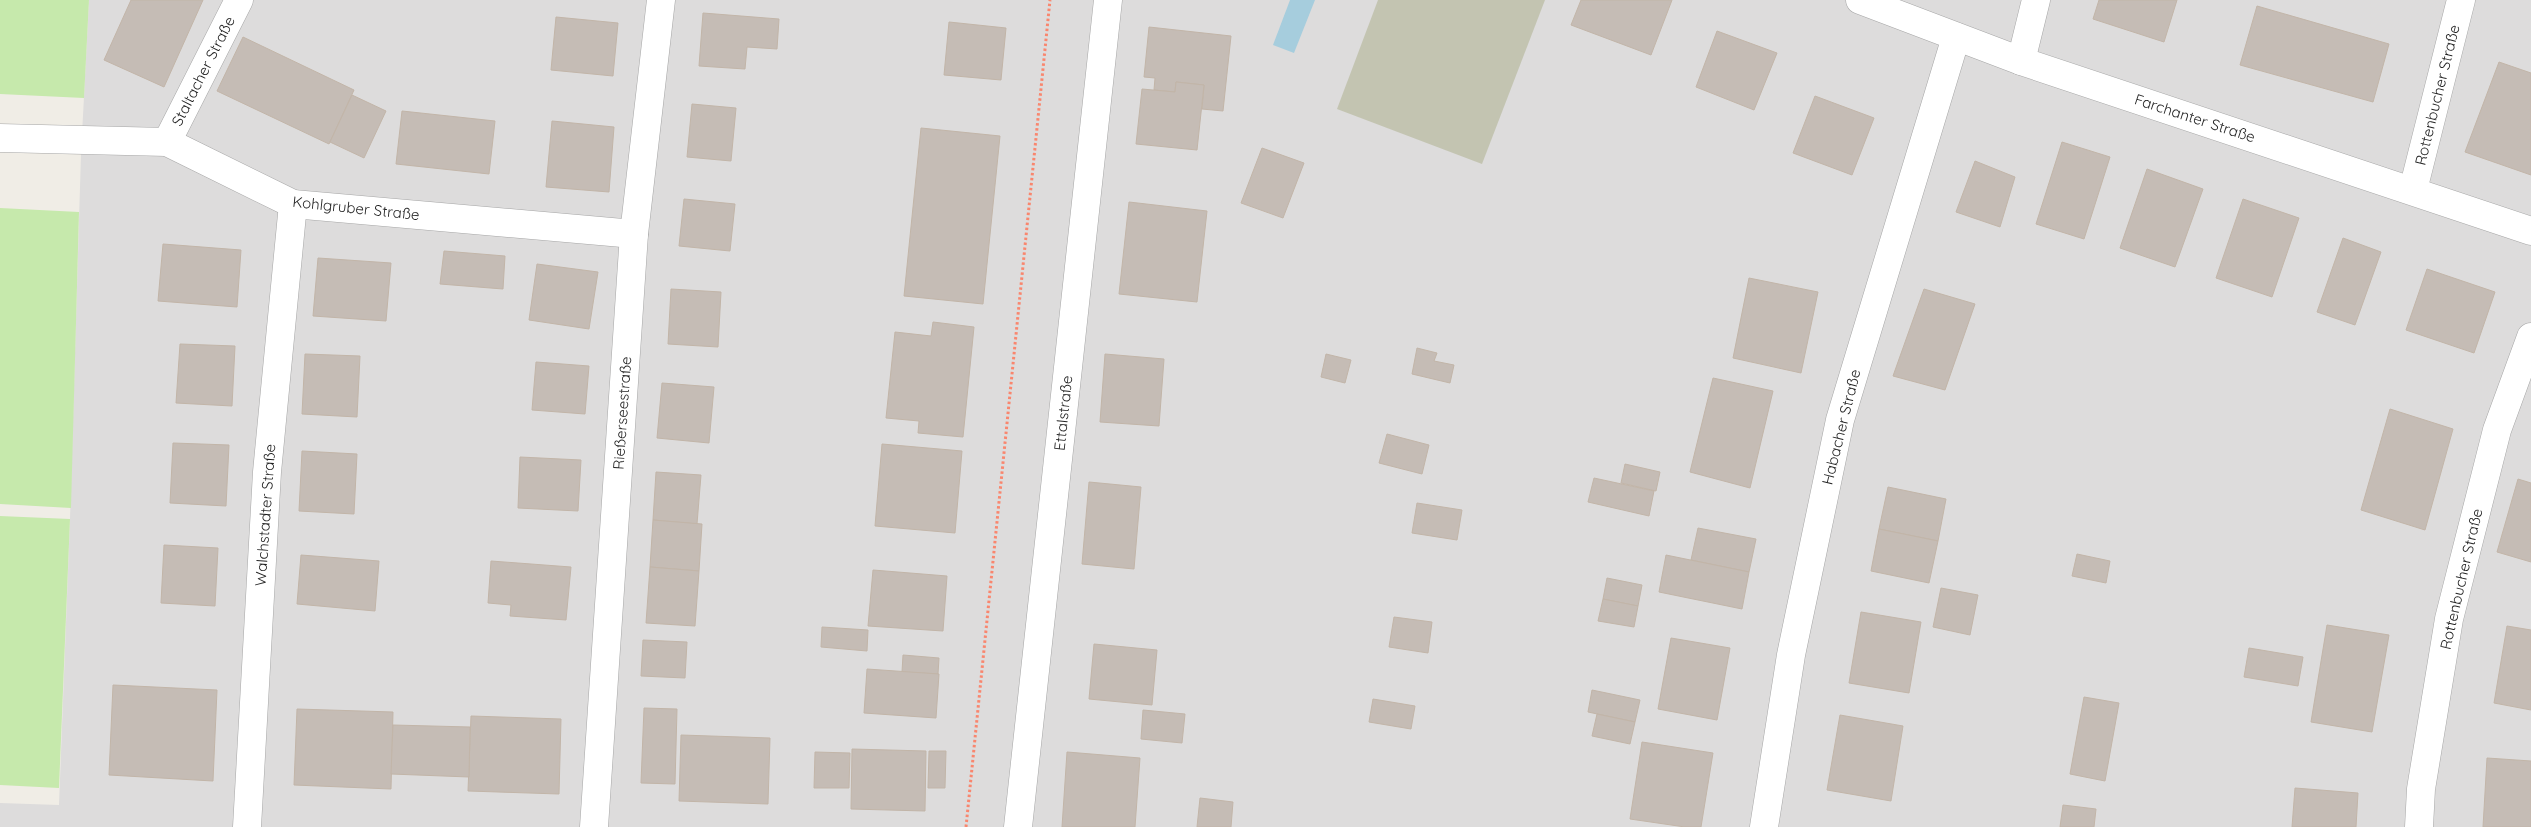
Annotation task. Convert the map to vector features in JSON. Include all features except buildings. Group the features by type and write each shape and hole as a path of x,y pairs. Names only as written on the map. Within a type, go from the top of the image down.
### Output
{"street":[{"name":"Staltacher Straße","path":"167,142 239,0"},
{"name":"Rießerseestraße","path":"594,827 634,234 661,0"},
{"name":"Ettalstraße","path":"1018,827 1108,0"},
{"name":"Farchanter Straße","path":"1860,0 2021,61 2531,231"},
{"path":"2021,61 2036,0"},
{"name":"Rottenbucher Straße","path":"2412,190 2460,0"},
{"name":"Habacher Straße","path":"1764,827 1791,655 1840,420 1956,37"},
{"name":"Kohlgruber Straße","path":"0,138 167,142 293,204 634,234"},
{"name":"Walchstadter Straße","path":"246,827 267,472 293,204"},
{"name":"Rottenbucher Straße","path":"2418,827 2422,789 2449,619 2497,430 2531,337"}],"path":[{"path":"966,827 1050,0"}],"shaded area":[{"path":"89,0 2531,0 2531,827 0,827 0,803 59,805 81,154"},
{"path":"1378,0 1545,0 1482,164 1337,109"}],"green space":[{"path":"0,0 89,0 84,98 0,94"},
{"path":"0,208 79,212 71,508 0,504"},
{"path":"0,516 70,519 59,788 0,785"}],"water":[{"path":"1290,0 1315,0 1294,53 1273,45"}]}
